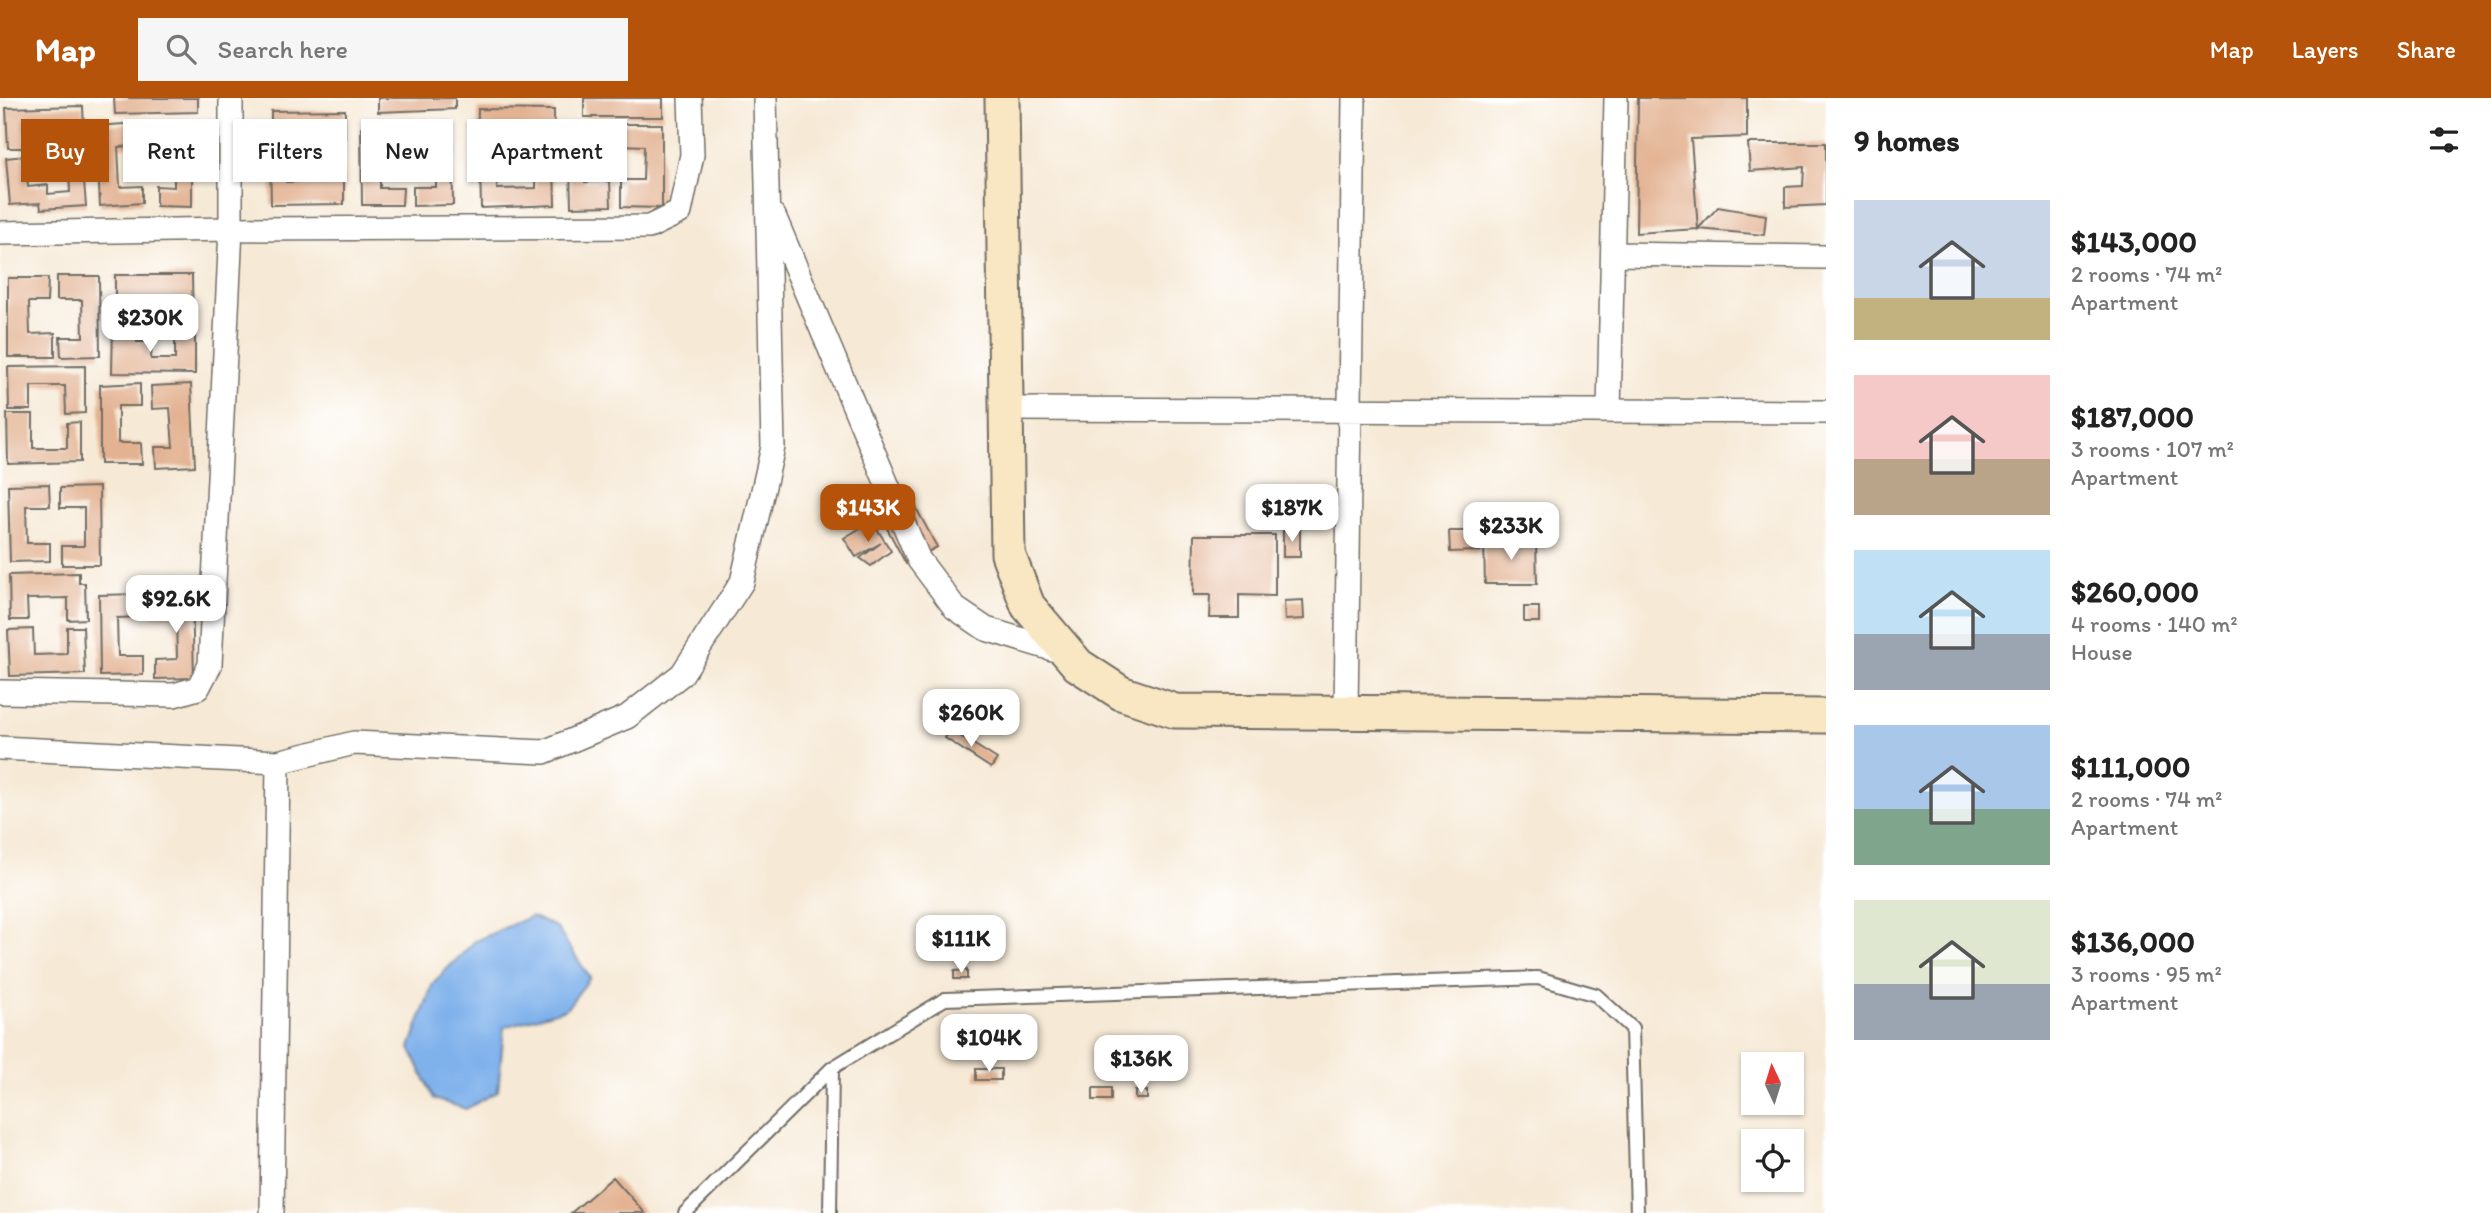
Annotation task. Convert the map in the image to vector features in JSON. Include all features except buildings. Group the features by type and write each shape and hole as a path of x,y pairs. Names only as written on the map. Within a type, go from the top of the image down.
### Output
{"street":[{"path":"0,692 174,695 198,688 210,665 231,229 231,98"},
{"path":"0,233 649,227 680,212 692,155 690,98"},
{"path":"0,748 278,762 354,743 544,751 627,717 682,674 742,582 773,447 765,98"},
{"path":"1002,98 1007,554 1028,606 1078,665 1121,693 1175,711 1826,716"},
{"path":"1346,712 1354,98"},
{"path":"1609,411 1616,98"},
{"path":"769,203 919,560 955,608 986,629 1071,655"},
{"path":"1613,254 1826,257"},
{"path":"1006,409 1826,412"},
{"path":"272,1213 278,762"}],"lane":[{"path":"685,1213 832,1068 945,999 1538,978 1596,995 1632,1028 1637,1213"},
{"path":"830,1213 832,1068"}],"water":[{"path":"531,916 556,927 590,978 566,1009 504,1027 498,1091 466,1109 434,1099 410,1048 433,983 475,941"}]}
